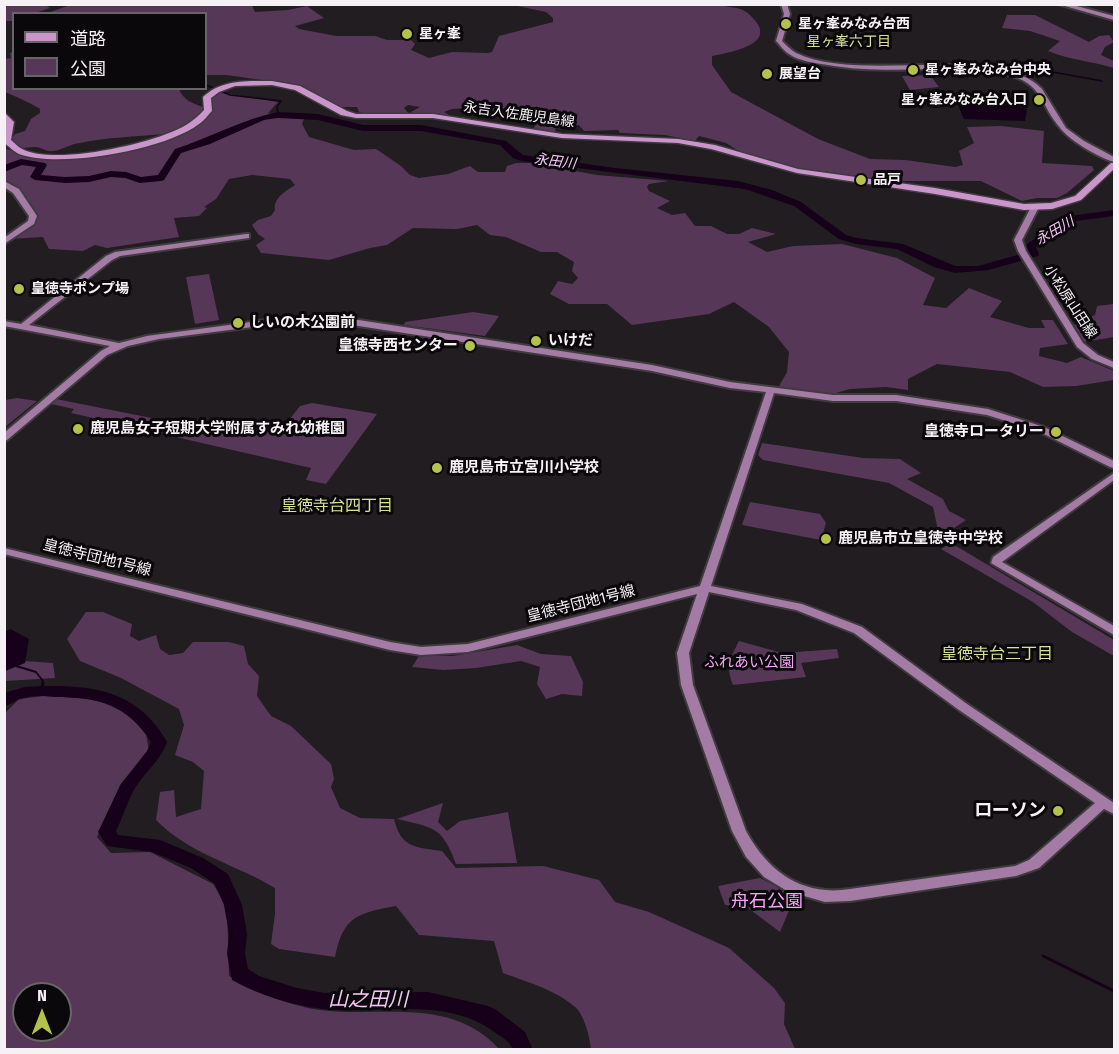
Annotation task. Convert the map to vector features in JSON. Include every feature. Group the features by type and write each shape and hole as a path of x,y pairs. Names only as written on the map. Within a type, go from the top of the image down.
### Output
{"main road":[{"name":"永吉入佐鹿児島線","path":"4,114 10,122 7,141 13,148 39,155 84,157 124,151 191,126 207,114 207,97 216,90 246,82 267,82 297,88 330,106 356,116 433,117 549,135 678,141 712,147 796,171 935,191 1035,210 1078,198 1114,165"}],"street":[{"path":"784,4 787,14 779,41 784,49 796,56 819,63 846,67 978,68 1013,74 1037,87 1069,133 1114,160"},
{"path":"1060,4 1114,18"},
{"path":"4,183 16,191 33,216 31,222 4,242"},
{"name":"小松原山田線","path":"1035,210 1018,240 1022,250 1084,349 1095,357 1114,365"},
{"path":"22,327 109,258 118,254 246,237"},
{"path":"7,434 104,353 118,345 263,322 327,319 652,368 713,382 833,398 896,398 987,412 1041,429 1114,465"},
{"path":"4,323 118,345"},
{"path":"771,390 683,652 687,685 744,843 759,864 779,880 810,894 825,896 850,895 1016,871 1034,864 1109,805"},
{"path":"1114,476 997,559 996,563 1114,631"},
{"name":"皇徳寺団地1号線","path":"4,551 390,646 421,651 468,648 705,588 798,607 858,630 963,707 1109,805"}],"green space":[{"path":"94,4 268,5 252,5 255,12 307,6 324,18 295,26 299,29 336,36 375,36 387,40 411,40 415,44 411,50 429,58 452,52 492,52 499,36 553,22 553,18 546,12 513,5 720,5 745,11 757,23 760,31 759,37 746,47 712,56 712,65 731,92 818,139 870,159 905,160 955,167 963,165 959,151 974,143 967,127 1001,126 1044,131 1042,163 1092,166 1094,170 1067,193 1057,198 1022,201 981,181 886,181 786,166 747,156 726,143 699,136 695,141 665,135 620,133 618,130 584,131 579,125 555,129 556,133 533,129 537,123 511,119 515,114 480,116 463,109 444,112 454,118 415,114 411,112 420,107 408,105 404,108 408,113 369,115 359,112 357,107 339,107 304,88 291,84 226,75 207,75 207,12 51,12 70,5"},
{"path":"4,5 45,5 50,8 38,12 12,12 12,21 5,21"},
{"path":"1007,15 1035,15 1089,42 1099,36 1109,35 1114,42 1105,47 1101,55 1114,61 1114,68 1048,51 1060,41 1030,31 1002,28"},
{"path":"12,52 12,90 180,90 188,101 203,107 202,112 188,125 163,134 90,141 53,151 37,147 18,147 12,139 15,134 25,131 31,119 40,113 40,109 5,92 5,59 11,58 10,53"},
{"path":"930,75 939,87 910,90 902,76"},
{"path":"217,92 278,102 268,113 281,117 305,116 302,124 309,137 354,150 376,149 410,175 419,178 448,174 470,166 478,172 505,172 507,166 516,163 532,163 597,175 669,181 649,184 647,187 649,191 670,201 657,208 672,215 685,213 695,226 711,226 727,234 739,234 752,228 776,234 748,242 767,252 793,246 842,244 897,258 935,278 923,305 946,308 969,288 1002,301 990,317 1029,328 1045,328 1041,320 1053,320 1068,344 1040,348 1039,356 1067,363 1081,357 1114,371 1114,380 1076,386 1043,387 1010,372 937,364 908,379 908,390 886,387 850,389 829,395 778,388 787,372 789,352 769,327 734,302 709,314 632,325 607,304 569,304 550,294 558,281 572,284 578,278 572,271 574,262 557,252 541,252 506,237 490,235 477,225 457,229 413,228 387,245 329,260 261,253 256,245 265,239 252,225 258,220 271,216 278,198 295,185 290,179 252,175 229,179 216,199 204,207 207,208 199,216 174,218 179,237 107,248 95,245 83,251 49,249 43,237 9,239 36,221 37,213 18,190 5,180 4,148 56,159 81,159 128,149 201,122 209,114 211,98"},
{"path":"209,274 219,320 195,324 186,277"},
{"path":"1114,304 1114,337 1084,342 1074,325 1095,315 1097,306"},
{"path":"473,312 499,316 485,336 404,325 405,322"},
{"path":"17,398 37,401 5,427 5,400"},
{"path":"56,399 222,432 244,426 283,428 300,406 312,403 377,414 326,484 306,480 311,468 71,413 74,409 51,404"},
{"path":"762,443 863,458 900,459 921,473 907,479 943,499 949,511 966,520 954,528 951,536 939,535 933,507 889,483 763,460 758,455"},
{"path":"750,502 820,514 826,523 821,540 742,525"},
{"path":"951,543 1114,640 1114,656 1072,632 1033,602 941,549"},
{"path":"86,612 103,612 132,624 130,636 139,641 156,635 160,649 169,655 183,653 193,642 229,642 244,646 248,664 259,676 257,696 271,716 291,726 331,764 334,779 331,787 340,808 360,818 394,819 405,841 417,847 442,851 456,868 543,866 599,880 615,902 649,912 729,948 774,988 785,1003 784,1024 795,1049 591,1049 586,1026 578,1010 550,991 503,973 494,941 419,935 396,906 362,914 354,919 338,943 335,957 279,949 271,944 275,914 275,888 183,842 156,820 160,792 174,790 176,817 201,809 204,771 193,762 175,755 184,725 179,709 121,678 80,661 67,639"},
{"name":"ふれあい公園","path":"739,641 782,653 837,649 839,658 801,663 806,677 733,685 729,667"},
{"path":"517,645 541,654 571,656 583,682 582,696 562,694 546,699 537,684 540,667 521,661 444,670 412,667 419,656 453,656"},
{"path":"24,661 53,663 55,678 5,681 5,671"},
{"path":"44,696 100,699 131,716 146,733 149,752 120,785 97,837 111,853 150,852 213,884 227,907 229,976 273,997 308,1008 344,1012 437,1015 480,1032 499,1049 5,1049 5,713 19,699"},
{"path":"443,803 438,822 447,831 460,821 508,812 517,863 456,864 441,835 420,824 397,819"},
{"name":"舟石公園","path":"760,878 795,896 780,932 748,908 725,905 718,886"}],"shaded area":[{"path":"958,105 1019,105 1018,107 1027,109 1025,121 964,119"},
{"path":"10,629 29,639 25,663 5,671 5,632"}],"waterway":[{"path":"1042,70 1102,81"},
{"path":"207,85 230,95 281,101 277,107 278,115"},
{"name":"永田川","path":"4,169 21,162 42,165 35,177 65,180 89,179 111,174 126,175 140,180 161,178 178,151 207,142 262,118 278,115 318,117 363,128 421,128 503,143 516,156 522,158 738,184 768,192 798,204 815,215 832,231 849,240 900,247 955,270 989,267 1034,254 1031,246 1073,218 1114,213"},
{"path":"16,666 36,672 43,681 42,685"},
{"path":"41,691 43,683"},
{"name":"山之田川","path":"4,701 20,693 37,691 66,691 98,695 126,706 149,727 159,742 157,749 131,782 107,832 113,841 154,845 197,863 222,879 233,905 238,934 236,954 239,974 253,982 297,996 324,1001 428,1000 488,1015 518,1038 523,1050"},
{"path":"1043,956 1114,991"}],"place":[{"name":"星ヶ峯みなみ台西","path":"786,24"},
{"name":"星ヶ峯","path":"407,34"},
{"name":"星ヶ峯みなみ台中央","path":"913,70"},
{"name":"展望台","path":"767,74"},
{"name":"星ヶ峯みなみ台入口","path":"1039,100"},
{"name":"品戸","path":"861,180"},
{"name":"皇徳寺ポンプ場","path":"19,289"},
{"name":"しいの木公園前","path":"238,323"},
{"name":"いけだ","path":"536,341"},
{"name":"皇徳寺西センター","path":"470,346"},
{"name":"鹿児島女子短期大学附属すみれ幼稚園","path":"78,429"},
{"name":"皇徳寺ロータリー","path":"1056,432"},
{"name":"鹿児島市立宮川小学校","path":"437,468"},
{"name":"鹿児島市立皇徳寺中学校","path":"826,539"},
{"name":"ローソン","path":"1058,811"}],"district":[{"name":"星ヶ峯六丁目","path":"849,42"},
{"name":"皇徳寺台四丁目","path":"337,507"},
{"name":"皇徳寺台三丁目","path":"997,655"}]}
